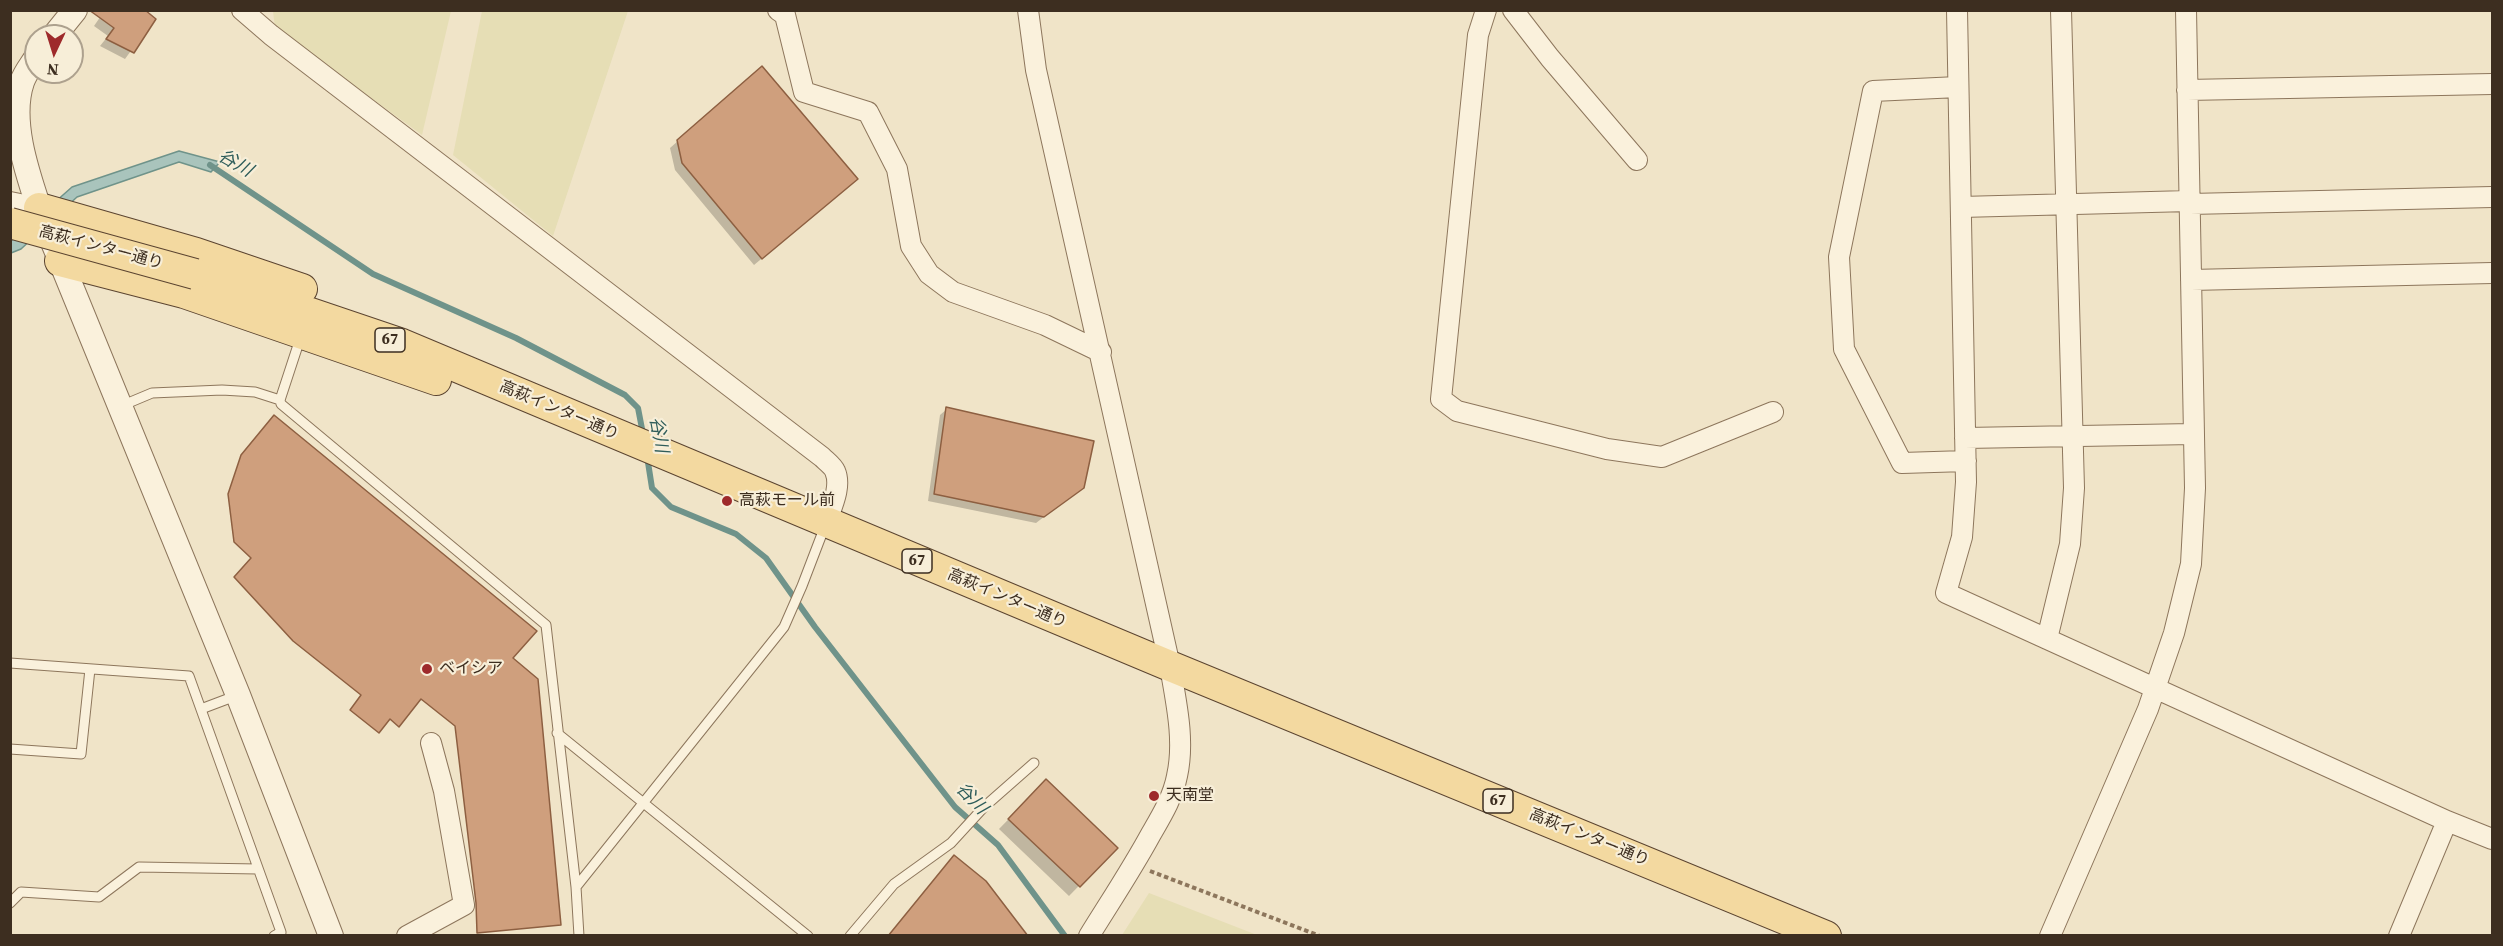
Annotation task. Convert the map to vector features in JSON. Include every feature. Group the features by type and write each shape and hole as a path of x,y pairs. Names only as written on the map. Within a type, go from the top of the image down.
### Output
{"main road":[{"path":"25,205 239,267 410,327 482,359 581,420"},
{"name":"高萩インター通り","path":"10,223 195,274 402,344 826,523 1826,936"},
{"path":"60,261 184,293 476,395 581,420"}],"street":[{"path":"64,24 75,10"},
{"path":"242,10 270,35 822,457 835,470 837,481 837,493 826,523"},
{"path":"778,10 785,15 804,92 868,112 897,169 911,246 929,274 953,292 1045,325 1101,352"},
{"path":"1028,10 1036,70 1101,352 1178,712 1180,750 1178,776 1170,799 1134,865 1089,936"},
{"path":"1486,10 1478,35 1441,399 1457,411 1607,449 1662,457 1773,412"},
{"path":"1513,10 1550,58 1637,160"},
{"path":"1957,10 1966,461 1962,537 1946,593 2447,821 2493,839"},
{"path":"2047,639 2070,544 2074,488 2061,10"},
{"path":"2050,936 2155,688 2183,604 2191,564 2196,488 2193,434 2186,10"},
{"path":"24,79 14,105 22,151 25,205 60,261 121,406 238,695 331,936"},
{"path":"2187,90 2493,84"},
{"path":"1958,87 1873,91 1839,257 1845,356 1902,463 1966,461"},
{"path":"1960,207 2493,197"},
{"path":"2191,280 2493,273"},
{"path":"1965,438 2072,438 2193,434"},
{"path":"406,936 464,905 444,791 431,743"},
{"path":"2399,936 2447,821"}],"lane":[{"path":"302,333 280,400 281,404 546,625 576,886 579,936"},
{"path":"121,406 152,393 222,390 255,392 280,400"},
{"path":"576,886 784,627 826,523"},
{"path":"10,663 189,676 281,932 274,936"},
{"path":"10,750 81,754 90,669"},
{"path":"201,709 238,695"},
{"path":"557,733 808,936"},
{"path":"850,936 894,884 951,843 984,807 1034,763"},
{"path":"10,903 21,892 99,897 139,867 258,869"}],"path":[{"path":"1134,865 1320,936"}],"shaded area":[{"path":"273,11 451,11 422,135 275,28"},
{"path":"482,11 628,11 553,236 453,155"},
{"path":"1149,893 1257,935 1122,935"}],"water":[{"path":"179,151 220,162 211,172 179,162 77,197 21,249 11,253 11,241 72,187"}],"building":[{"path":"89,10 145,10 156,19 134,53 106,39 114,28"},
{"path":"762,66 858,179 762,259 682,163 677,140"},
{"path":"946,407 1094,441 1084,488 1044,517 934,494"},
{"name":"ベイシア","path":"274,415 537,631 513,658 538,679 561,925 477,933 476,903 455,726 421,699 399,727 390,719 379,733 350,710 361,695 293,641 234,577 251,558 234,542 228,494 241,455"},
{"path":"1046,779 1118,848 1080,887 1008,819"},
{"path":"954,855 986,881 1028,936 888,936"}],"waterway":[{"name":"谷川","path":"210,165 373,274 516,338 625,395 638,408 643,434"},
{"name":"谷川","path":"647,456 652,488 671,507 736,534 766,558 815,627 955,807 998,845 1065,936"}],"place":[{"name":"高萩モール前","path":"727,501"},
{"name":"ベイシア","path":"427,669"},
{"name":"天南堂","path":"1154,796"}]}
